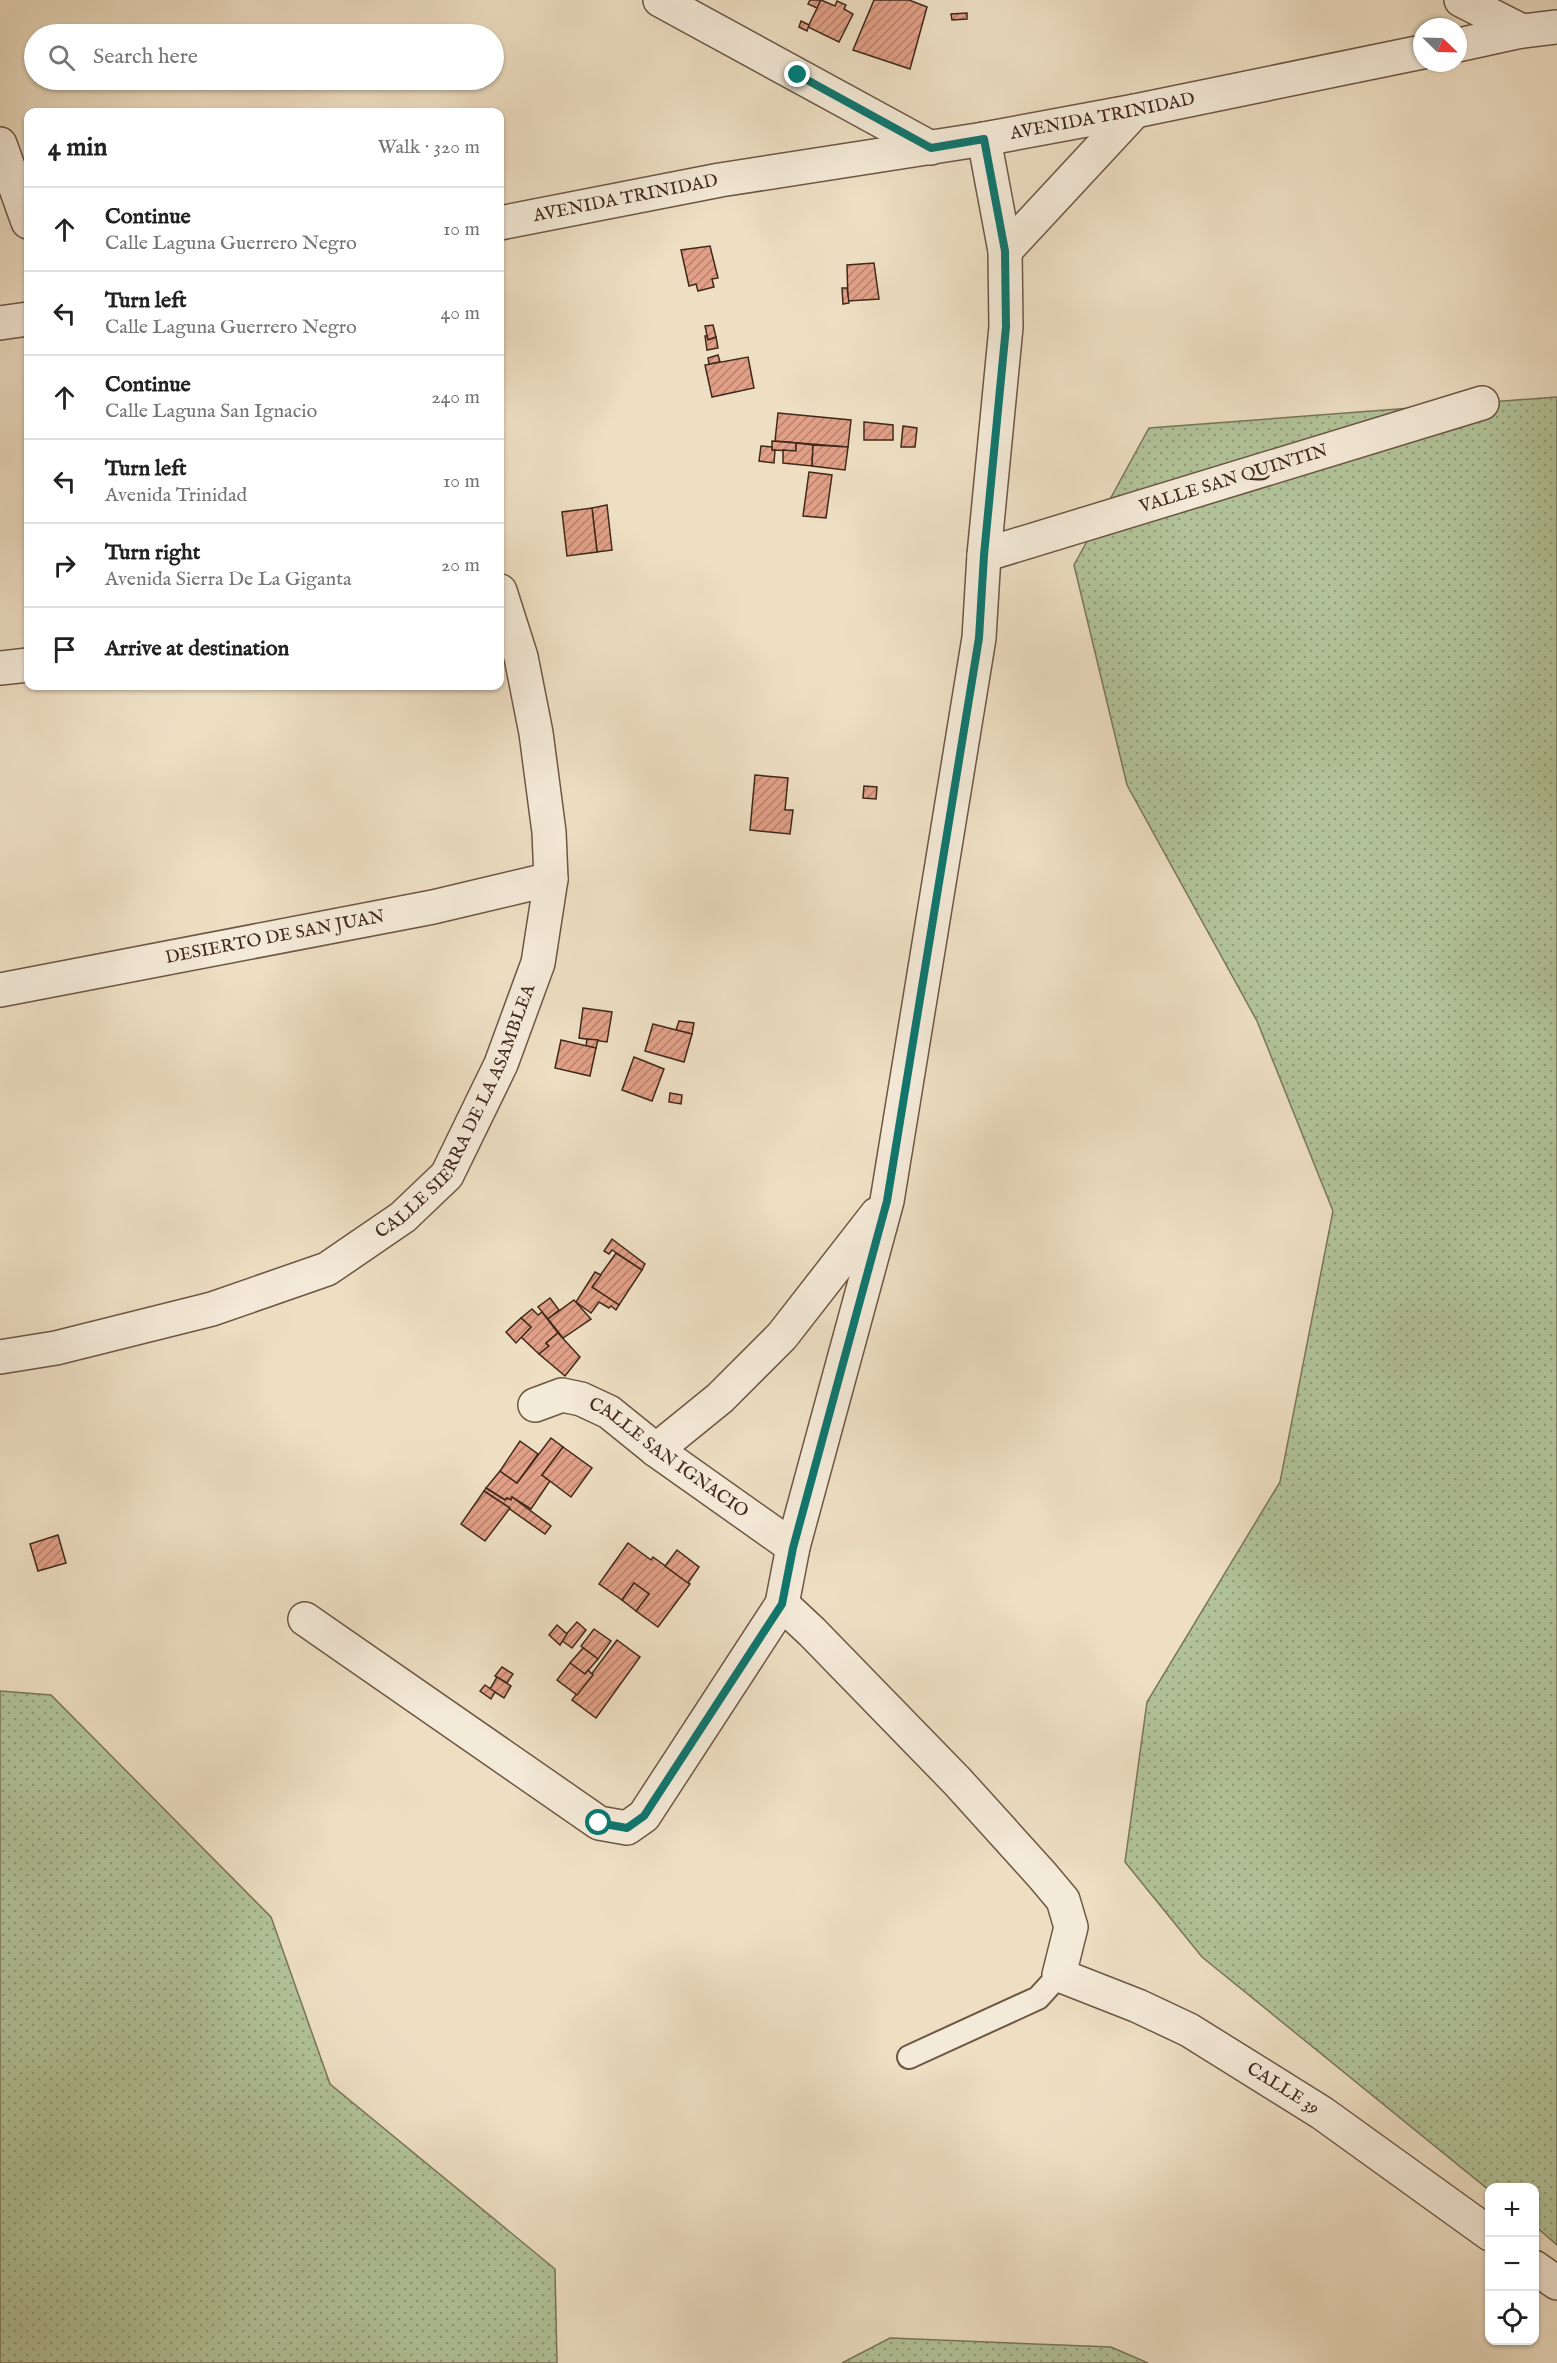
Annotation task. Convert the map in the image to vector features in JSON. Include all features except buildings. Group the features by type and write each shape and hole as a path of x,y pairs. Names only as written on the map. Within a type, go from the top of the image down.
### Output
{"street":[{"path":"660,0 931,148"},
{"path":"1461,0 1522,31"},
{"path":"1467,43 1522,31 1557,27"},
{"name":"AVENIDA TRINIDAD","path":"504,222 720,180 984,139 1135,111 1413,54"},
{"path":"1005,251 1135,111"},
{"path":"305,1618 599,1823 627,1828 644,1816 782,1604 793,1548 887,1201 979,638 984,555 1006,327 1005,251 984,139"},
{"path":"0,144 24,211"},
{"path":"0,323 24,320"},
{"name":"VALLE SAN QUINTIN","path":"984,555 1482,403"},
{"name":"CALLE SIERRA DE LA ASAMBLEA","path":"0,1357 56,1348 212,1309 327,1269 403,1216 447,1175 501,1064 537,963 551,879 549,832 536,733 521,657 504,604"},
{"path":"0,668 24,665"},
{"name":"DESIERTO DE SAN JUAN","path":"0,990 432,907 551,879"},
{"path":"656,1450 720,1398 783,1336 887,1201"},
{"name":"CALLE SAN IGNACIO","path":"535,1405 562,1395 609,1412 656,1450 793,1548"},
{"path":"782,1604 957,1781 1063,1900 1071,1927 1059,1975"},
{"name":"CALLE 39","path":"1059,1975 1138,2006 1189,2030 1322,2113 1485,2230"},
{"path":"1539,2270 1557,2283"}],"lane":[{"path":"909,2057 1038,1998 1059,1975"}],"green space":[{"path":"1557,397 1557,2245 1539,2229 1539,2183 1485,2183 1485,2187 1202,1957 1125,1862 1147,1702 1280,1482 1333,1211 1257,1021 1127,785 1074,565 1149,428"},
{"path":"0,1691 51,1695 271,1917 330,2084 555,2269 557,2363 0,2363"},
{"path":"890,2338 1111,2347 1148,2363 842,2363"}],"route":[{"path":"599,1823 627,1828 644,1816 782,1604 793,1548 887,1201 979,638 984,555 1006,327 1005,251 984,139 931,148 798,75"}]}
